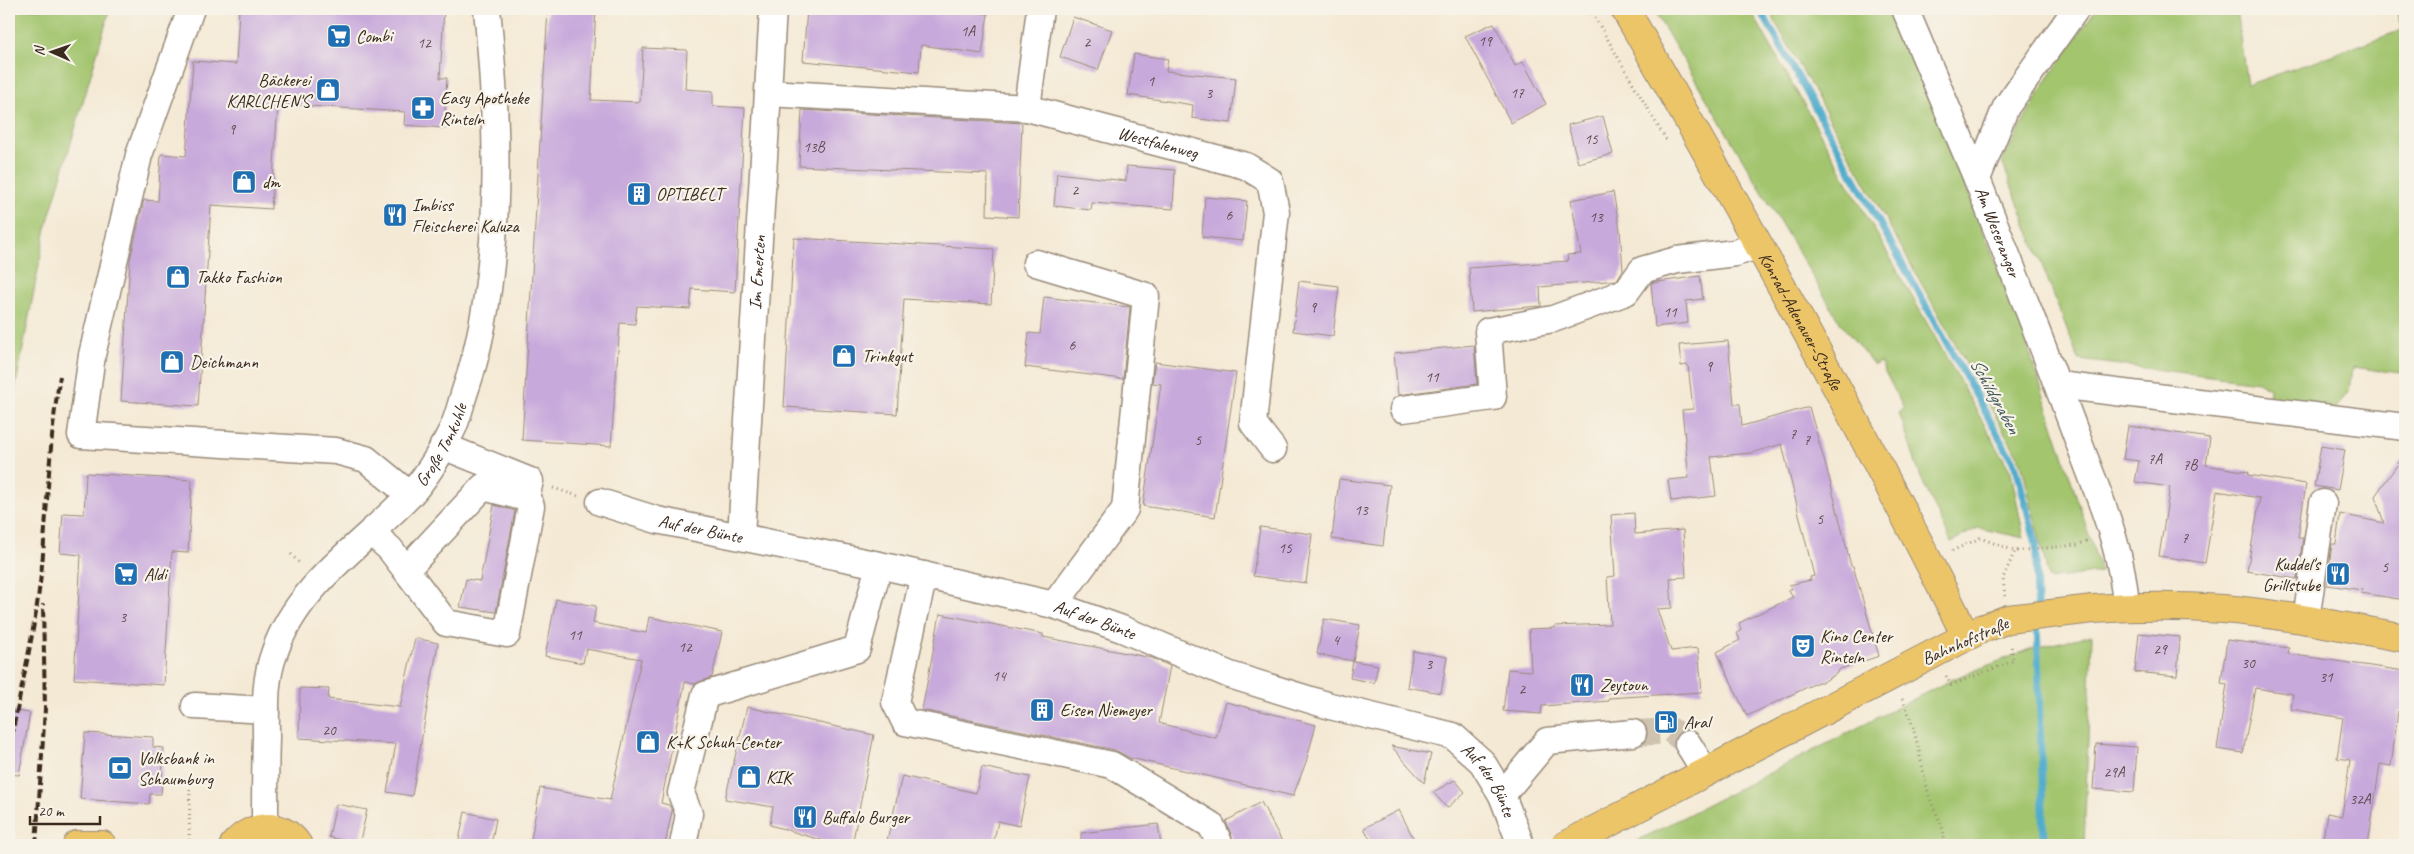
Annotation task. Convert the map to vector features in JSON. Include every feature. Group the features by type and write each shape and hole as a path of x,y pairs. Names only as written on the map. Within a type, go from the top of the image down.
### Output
{"main road":[{"name":"Konrad-Adenauer-Straße","path":"1625,9 1708,154 1851,414 1976,632"},
{"name":"Bahnhofstraße","path":"1566,845 1976,632 2008,619 2093,608 2223,609 2306,620 2405,638"},
{"path":"234,845 241,837 252,830 265,827 287,834 298,845"},
{"path":"77,845 102,845"}],"street":[{"path":"192,9 140,155 92,355 81,435 336,451 366,459 410,495"},
{"name":"Große Tonkuhle","path":"265,827 266,688 274,654 291,617 318,583 410,495 428,472 452,430 474,366 489,286 494,196 495,85 487,9"},
{"name":"Im Emerten","path":"741,536 773,9"},
{"path":"1027,108 1040,9"},
{"path":"1905,9 1977,179"},
{"name":"Am Weseranger","path":"2076,9 2006,107 1977,179 2058,385 2112,530 2125,583 2126,607"},
{"name":"Westfalenweg","path":"768,93 1027,108 1246,166 1270,181 1276,212 1253,423 1273,449"},
{"path":"1403,409 1493,397 1488,331 1553,319 1626,292 1642,270 1676,260 1735,253 1757,246"},
{"path":"1036,263 1146,296 1125,509 1054,605"},
{"path":"2058,385 2405,427"},
{"path":"443,446 528,490"},
{"path":"406,570 483,487 528,490"},
{"path":"371,532 390,549 446,623 507,634 531,506 528,490"},
{"name":"Auf der Bünte","path":"600,502 657,520 879,565 1054,605 1122,629 1230,675 1330,706 1453,736 1482,762 1502,795 1521,845"},
{"path":"2306,620 2323,503"},
{"path":"683,845 690,814 681,793 705,695 857,649 879,565"},
{"path":"924,575 895,702 905,722 1112,765 1211,825 1220,845"},
{"path":"195,706 266,710"},
{"path":"1502,795 1547,741 1633,733"},
{"path":"1688,744 1706,773"}],"path":[{"path":"528,490 600,502"},
{"path":"1957,549 1980,538 2015,551 2021,551 2077,546 2094,537"},
{"path":"1959,682 1992,669"},
{"path":"1891,676 1912,720 1929,796 1946,833 1944,845"},
{"path":"189,845 190,787"}],"green space":[{"path":"9,9 110,9 46,228 9,421"},
{"path":"1653,9 1750,9 2011,472 2024,538 1978,528 1951,542 1921,478 1899,413 1904,409 1880,362 1874,365 1841,324"},
{"path":"1768,9 1896,9 2023,332 2101,572 2049,579 2021,462"},
{"path":"2096,9 2236,9 2247,85 2402,30 2396,9 2405,9 2405,369 2400,373 2352,367 2349,391 2333,412 2269,405 2270,388 2259,382 2079,360 2002,162 2043,86"},
{"path":"2092,635 2084,845 1629,845 1953,679 2030,649"}],"building":[{"path":"239,9 444,9 440,78 447,78 444,128 404,125 405,112 278,104 271,209 211,205 198,406 121,401 130,260 144,200 158,201 161,154 186,156 193,61 236,64"},
{"name":"OPTIBELT","path":"548,9 596,9 591,100 640,102 643,48 687,50 685,89 713,91 713,106 745,108 735,292 692,289 690,309 637,306 635,324 620,323 611,446 522,440"},
{"path":"807,9 954,9 988,14 982,54 921,45 919,72 803,61"},
{"path":"1073,17 1112,30 1098,70 1060,57"},
{"path":"1494,23 1515,66 1523,62 1546,104 1511,123 1465,36"},
{"path":"1134,54 1168,59 1166,71 1236,78 1231,123 1192,118 1193,105 1128,95"},
{"path":"802,110 1022,123 1018,217 987,215 988,174 799,166"},
{"path":"1603,116 1613,154 1578,163 1568,125"},
{"path":"1127,166 1175,170 1173,209 1092,203 1091,210 1054,206 1057,173 1126,181"},
{"path":"1613,192 1620,230 1623,270 1617,280 1540,287 1541,306 1472,312 1469,268 1568,261 1567,255 1581,254 1571,200"},
{"path":"1205,197 1247,201 1243,241 1202,237"},
{"name":"Trinkgut","path":"794,238 994,249 991,304 904,299 897,414 784,407"},
{"path":"1700,276 1703,299 1686,301 1688,323 1655,327 1651,283"},
{"path":"1299,281 1339,286 1333,336 1293,331"},
{"path":"1044,297 1130,307 1123,379 1025,367 1029,333 1040,334"},
{"path":"1728,341 1734,404 1740,404 1742,426 1809,407 1851,566 1853,566 1879,656 1840,669 1836,674 1823,682 1818,682 1747,716 1717,652 1740,640 1737,633 1741,630 1739,623 1793,597 1788,590 1792,589 1789,585 1811,580 1810,577 1814,576 1782,444 1751,453 1711,457 1716,496 1671,501 1668,480 1689,478 1682,410 1693,409 1688,365 1681,366 1679,345"},
{"path":"1474,345 1477,384 1398,395 1394,353"},
{"path":"1155,362 1236,373 1215,517 1143,506 1161,384 1152,383"},
{"path":"2128,426 2210,438 2206,465 2249,472 2248,475 2306,484 2298,538 2303,538 2297,579 2247,571 2260,498 2217,491 2205,563 2159,556 2170,487 2135,482 2139,461 2123,459"},
{"path":"2321,446 2345,450 2338,490 2314,486"},
{"path":"2405,454 2405,600 2361,593 2362,590 2327,585 2332,544 2336,544 2340,514 2384,523 2375,496"},
{"path":"86,473 192,480 188,553 172,552 164,685 74,679 81,555 60,553 63,513 84,514"},
{"path":"1339,479 1390,485 1383,546 1332,539"},
{"path":"494,505 515,511 496,612 460,607 466,579 480,581"},
{"path":"1634,513 1635,534 1683,530 1686,577 1670,578 1672,608 1657,609 1671,651 1698,648 1702,692 1609,698 1609,701 1542,706 1541,714 1503,711 1508,669 1531,671 1529,629 1610,624 1607,577 1615,576 1611,515"},
{"path":"1260,527 1312,534 1306,583 1253,576"},
{"path":"556,599 596,606 593,623 646,633 649,617 722,632 712,677 695,684 685,682 661,803 669,805 672,811 665,845 530,845 540,788 610,800 641,659 586,649 583,663 545,656"},
{"name":"Eisen Niemeyer","path":"940,614 1043,634 1043,637 1152,658 1170,666 1159,723 1216,738 1226,702 1316,725 1306,762 1293,796 1130,758 1115,750 922,710"},
{"path":"1324,619 1360,625 1353,661 1317,654"},
{"path":"2139,633 2180,637 2177,676 2135,672"},
{"path":"415,638 438,643 412,796 387,792 396,744 299,738 300,688 329,689 328,699 400,707"},
{"path":"2227,640 2289,648 2288,654 2405,671 2405,712 2398,711 2391,766 2380,764 2368,845 2322,845 2327,813 2342,816 2350,760 2337,758 2343,718 2291,709 2293,694 2255,688 2243,753 2217,749 2227,684 2221,683"},
{"path":"1413,651 1447,657 1441,693 1407,687"},
{"path":"1353,661 1378,665 1374,683 1350,678"},
{"path":"747,707 874,735 852,845 838,845 770,825 773,807 725,799"},
{"path":"9,710 30,713 19,775 9,774"},
{"path":"85,733 153,737 153,747 164,748 161,794 150,794 149,804 80,799"},
{"path":"2096,744 2137,747 2134,792 2093,789"},
{"path":"1391,746 1431,754 1424,783"},
{"path":"982,767 1030,777 1019,826 998,821 993,845 886,845 902,776 976,793"},
{"path":"1455,780 1465,792 1447,808 1433,792"},
{"path":"1261,802 1284,845 1235,845 1226,821"},
{"path":"336,804 367,810 359,845 329,837"},
{"path":"1399,810 1417,845 1373,845 1364,828"},
{"path":"465,812 496,819 491,845 458,845"},
{"path":"1158,824 1161,845 1081,845 1081,833"}],"waterway":[{"name":"Schildgraben","path":"1760,9 2016,467 2036,544 2037,609"},
{"name":"Schildgraben","path":"2037,620 2044,845"}],"tunnel":[{"path":"1633,733 1672,731 1688,744"}],"railway":[{"path":"9,749 36,611 44,541 51,447 60,376"},
{"path":"36,845 45,709 43,604"}],"place":[{"name":"Combi","path":"339,36"},
{"name":"Bäckerei KARLCHEN'S","path":"328,90"},
{"name":"Easy Apotheke Rinteln","path":"423,108"},
{"name":"dm","path":"244,182"},
{"name":"OPTIBELT","path":"639,194"},
{"name":"Imbiss Fleischerei Kaluza","path":"395,215"},
{"name":"Takko Fashion","path":"178,277"},
{"name":"Trinkgut","path":"844,356"},
{"name":"Deichmann","path":"172,362"},
{"name":"Aldi","path":"126,574"},
{"name":"Kuddel's Grillstube","path":"2338,574"},
{"name":"Kino Center Rinteln","path":"1803,646"},
{"name":"Zeytoun","path":"1582,685"},
{"name":"Eisen Niemeyer","path":"1042,710"},
{"name":"Aral","path":"1666,722"},
{"name":"K+K Schuh-Center","path":"648,742"},
{"name":"Volksbank in Schaumburg","path":"120,768"},
{"name":"KIK","path":"749,777"},
{"name":"Buffalo Burger","path":"805,817"}]}
